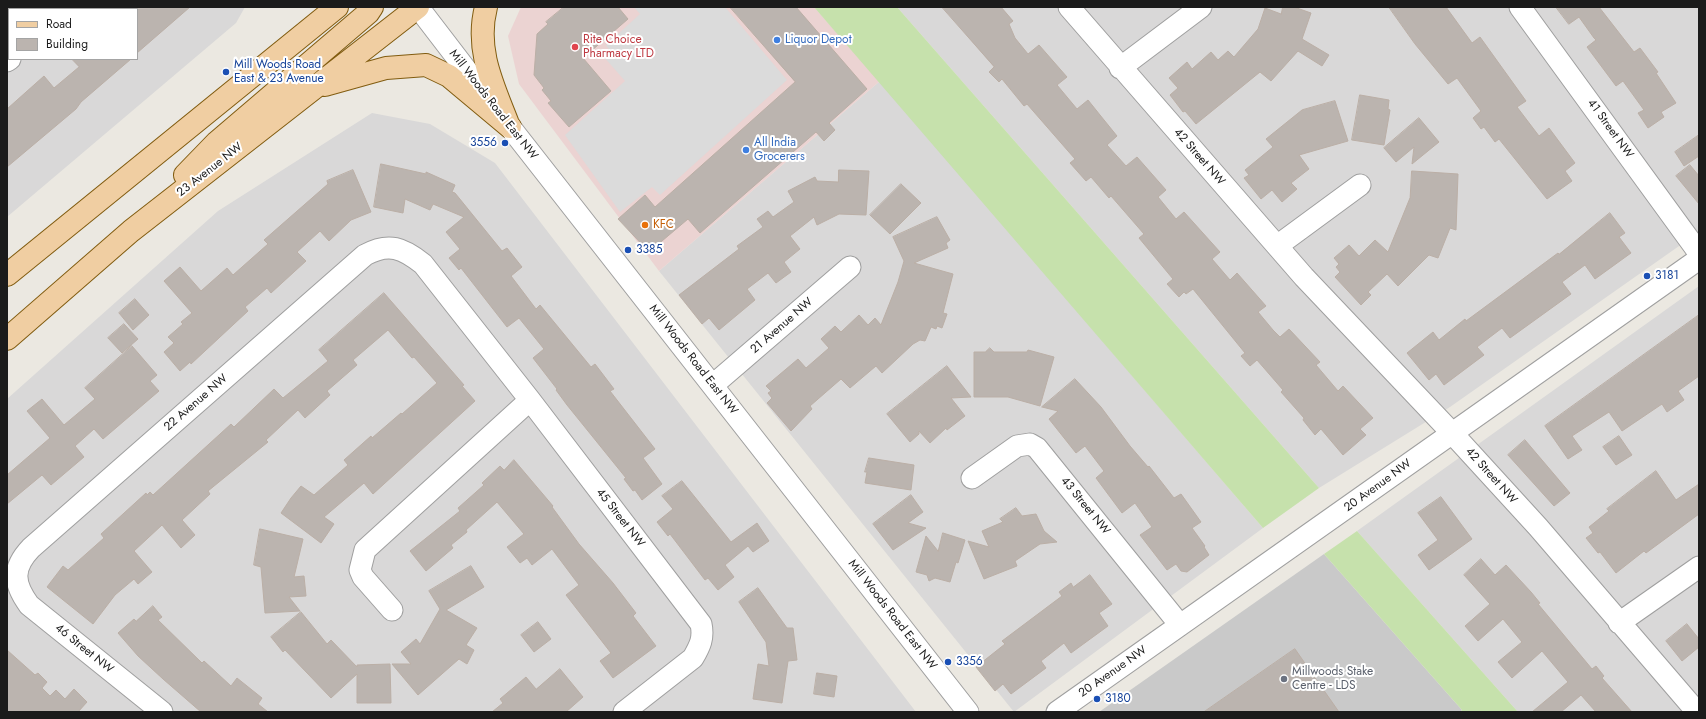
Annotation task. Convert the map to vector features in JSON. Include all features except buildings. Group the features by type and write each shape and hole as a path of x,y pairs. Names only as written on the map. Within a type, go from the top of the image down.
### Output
{"main road":[{"path":"281,52 297,35 311,7"},
{"path":"7,275 337,7"},
{"path":"131,231 217,142 368,13 372,7"},
{"name":"23 Avenue NW","path":"7,339 131,231 418,7"},
{"path":"486,7 482,35 486,70 510,127"},
{"path":"314,88 386,68 426,65 449,76 510,127"}],"street":[{"name":"Mill Woods Road East NW","path":"418,7 510,127 968,712"},
{"name":"42 Street NW","path":"1068,7 1277,246 1452,433 1538,528 1697,712"},
{"path":"1120,68 1201,7"},
{"name":"41 Street NW","path":"1520,7 1699,253"},
{"path":"1277,246 1360,185"},
{"name":"45 Street NW","path":"394,248 404,251 423,264 530,400 698,619 702,630 702,639 700,647 693,658 624,712"},
{"name":"22 Avenue NW","path":"16,579 20,561 36,543 365,255 375,250 394,248"},
{"name":"20 Avenue NW","path":"1057,712 1699,259"},
{"name":"21 Avenue NW","path":"713,385 850,267"},
{"path":"392,610 363,577 360,570 365,550 530,400"},
{"name":"43 Street NW","path":"972,478 1017,446 1030,444 1037,448 1180,625"},
{"path":"1619,623 1699,567"},
{"name":"46 Street NW","path":"16,579 18,588 29,605 162,712"}],"shaded area":[{"path":"7,7 245,7 236,23 7,217"},
{"path":"521,7 814,7 880,81 659,271 519,84 508,36"},
{"path":"634,7 725,7 787,80 660,195 652,187 620,212 565,135 625,81 604,57 611,52 606,45 640,14"},
{"path":"897,7 1699,7 1699,232 1450,407 1319,488"},
{"path":"880,81 1263,528 1014,712 659,271"},
{"path":"372,113 430,124 495,163 916,712 7,712 7,399 218,211"},
{"path":"1699,286 1699,712 1518,712 1357,531"},
{"path":"1324,554 1462,710 1460,712 1099,712"}],"green space":[{"path":"814,7 897,7 1319,488 1263,528"},
{"path":"1357,531 1518,712 1460,712 1462,710 1324,554"}],"place":[{"name":"Liquor Depot","path":"777,40"},
{"name":"Rite Choice Pharmacy LTD","path":"575,47"},
{"name":"Mill Woods Road East & 23 Avenue","path":"226,72"},
{"name":"3556","path":"505,143"},
{"name":"All India Grocerers","path":"746,150"},
{"name":"KFC","path":"645,225"},
{"name":"3385","path":"628,250"},
{"name":"3181","path":"1647,276"},
{"name":"3356","path":"948,662"},
{"name":"Millwoods Stake Centre - LDS","path":"1284,679"},
{"name":"3180","path":"1097,699"}]}
